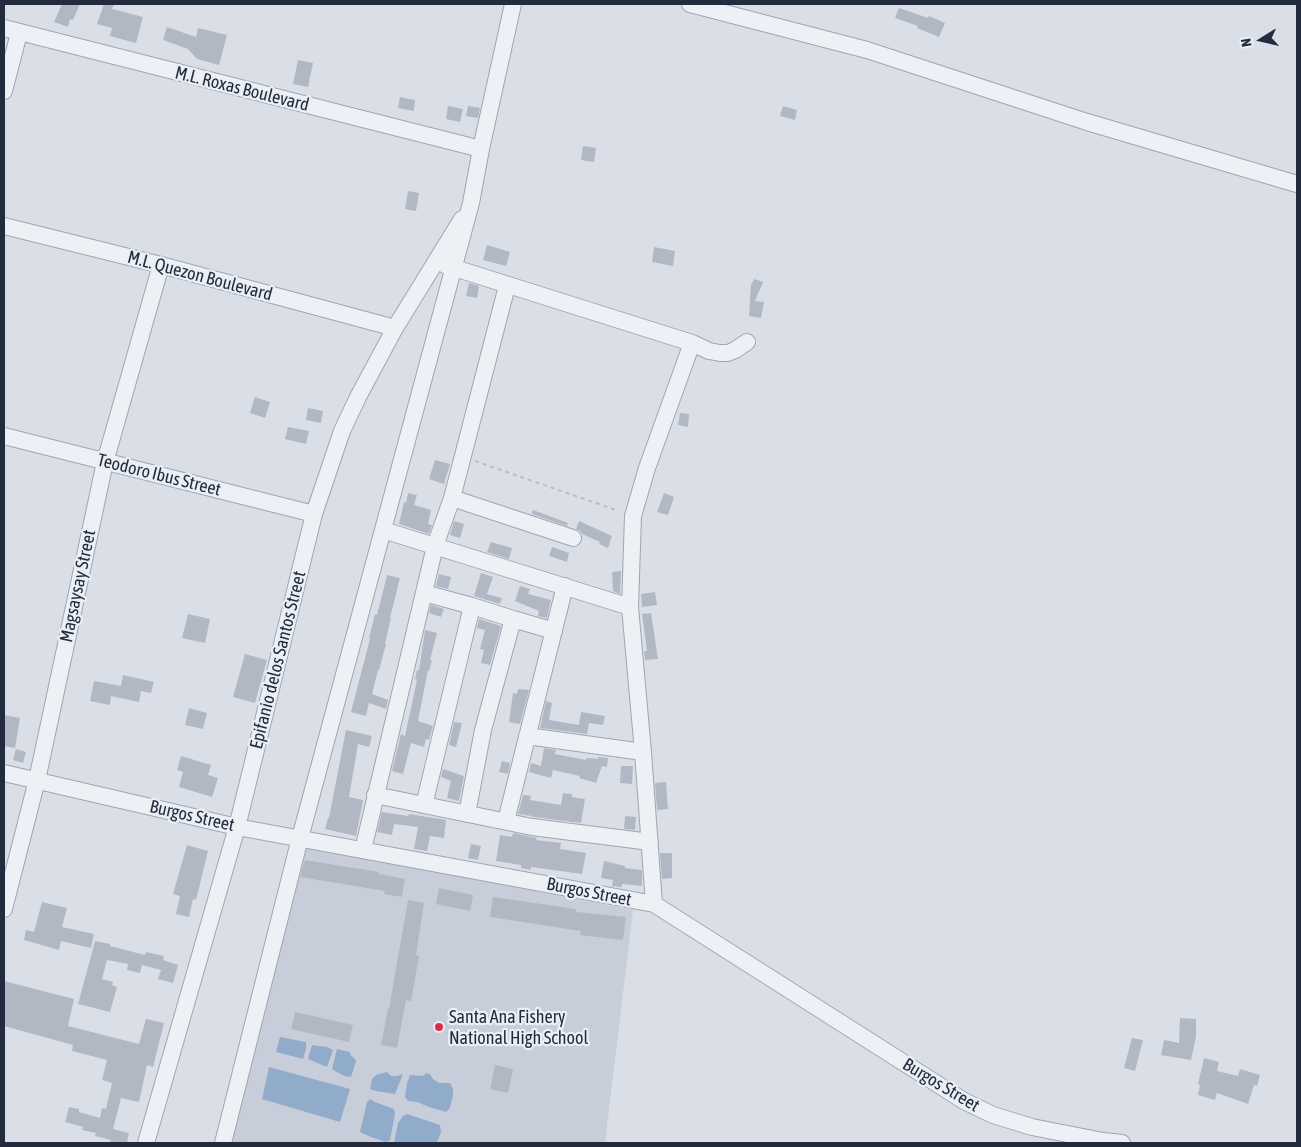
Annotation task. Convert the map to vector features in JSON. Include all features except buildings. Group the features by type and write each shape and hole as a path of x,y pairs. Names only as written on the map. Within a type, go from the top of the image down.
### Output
{"street":[{"path":"223,1143 300,838 471,203 513,4"},
{"path":"690,4 866,50 1087,122 1297,184"},
{"path":"4,91 12,31"},
{"name":"M.L. Roxas Boulevard","path":"12,31 481,149"},
{"name":"Epifanio delos Santos Street","path":"146,1143 237,827 314,514 342,431 395,328 471,203"},
{"name":"M.L. Quezon Boulevard","path":"4,226 161,265 395,328"},
{"path":"436,261 507,286 720,353 735,350 747,342"},
{"name":"Magsaysay Street","path":"4,909 37,780 105,462 161,265"},
{"path":"363,850 435,546 452,498 507,286"},
{"path":"654,904 630,607 633,516 692,343"},
{"name":"Teodoro Ibus Street","path":"4,436 314,514"},
{"path":"452,498 573,538"},
{"path":"383,530 630,607"},
{"path":"506,822 565,586"},
{"path":"424,593 554,631"},
{"path":"424,805 472,606"},
{"path":"467,814 483,730 513,619"},
{"path":"527,736 643,752"},
{"name":"Burgos Street","path":"4,773 237,827 654,904 964,1100 993,1115 1032,1127 1103,1142 1122,1143"},
{"path":"375,796 506,822 650,842"}],"path":[{"path":"463,457 633,516"}],"shaded area":[{"name":"Santa Ana Fishery National High School","path":"301,846 633,910 605,1143 231,1143"}],"water":[{"path":"280,1037 306,1042 303,1059 276,1052"},
{"path":"312,1045 327,1047 333,1050 327,1067 308,1059"},
{"path":"337,1049 350,1052 356,1061 351,1077 344,1076 332,1069"},
{"path":"269,1067 350,1089 340,1122 262,1099"},
{"path":"387,1072 391,1076 403,1074 395,1094 370,1089 372,1079 376,1075"},
{"path":"426,1073 430,1074 439,1083 450,1083 453,1095 450,1108 446,1112 417,1102 408,1101 405,1097 410,1075 423,1076"},
{"path":"370,1099 394,1109 395,1114 390,1140 386,1142 360,1132 367,1102"},
{"path":"407,1114 440,1125 441,1132 437,1143 394,1143 398,1123"}],"place":[{"name":"Santa Ana Fishery National High School","path":"439,1027"}]}
